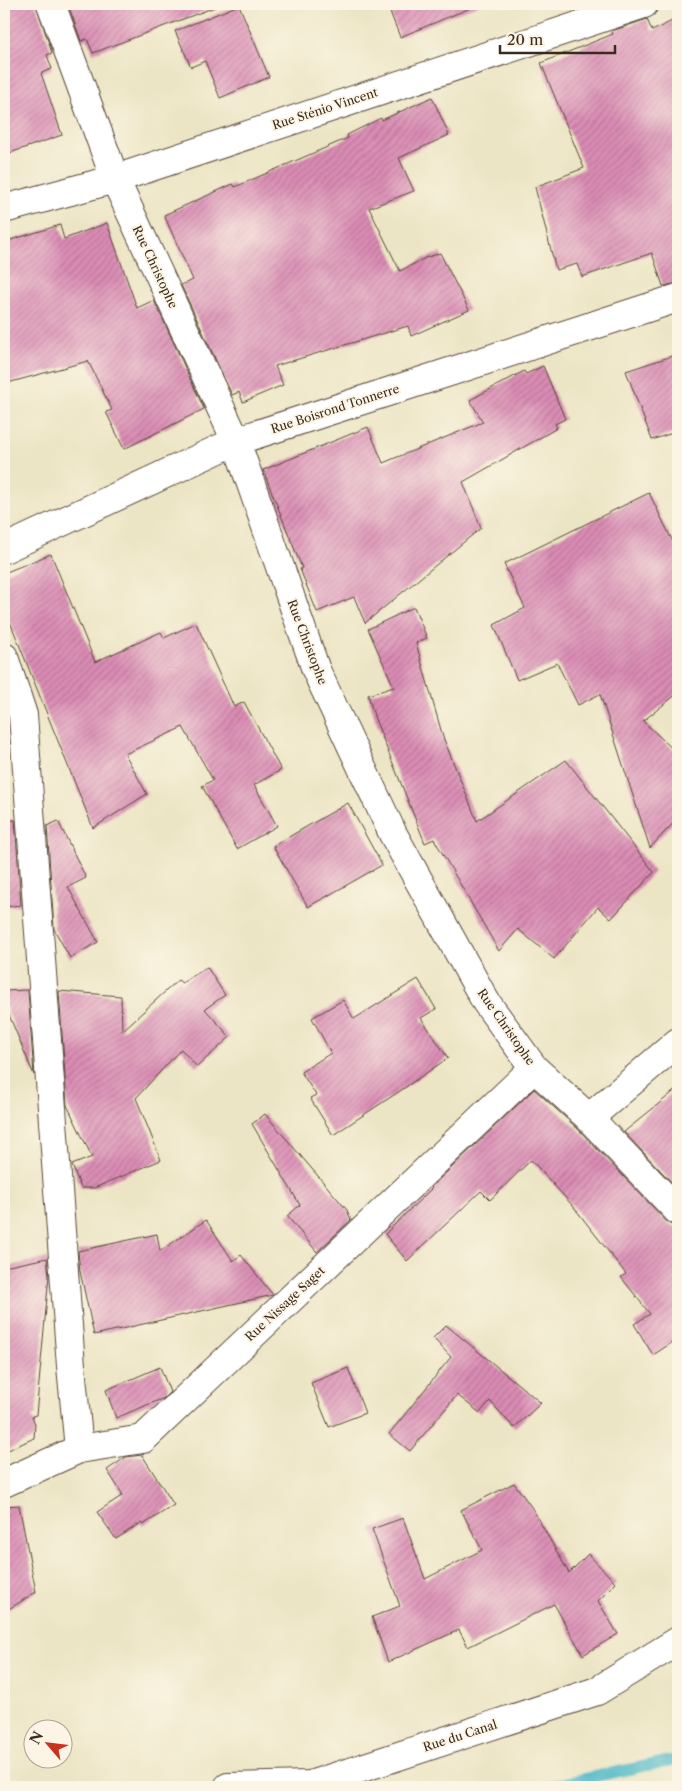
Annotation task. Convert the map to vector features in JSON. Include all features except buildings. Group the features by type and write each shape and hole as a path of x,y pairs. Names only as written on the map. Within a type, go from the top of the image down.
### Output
{"street":[{"name":"Rue Christophe","path":"52,4 114,179 236,441 316,670 389,826 486,1002 534,1068 589,1118 678,1211"},
{"name":"Rue Sténio Vincent","path":"4,209 114,179 644,4"},
{"name":"Rue Boisrond Tonnerre","path":"4,549 236,441 678,298"},
{"path":"4,657 23,715 71,1366 80,1449"},
{"path":"589,1118 678,1042"},
{"name":"Rue Nissage Saget","path":"4,1483 80,1449 143,1439 534,1068"},
{"name":"Rue du Canal","path":"228,1787 310,1786 597,1691 678,1641"}],"waterway":[{"path":"545,1787 678,1759"}]}
